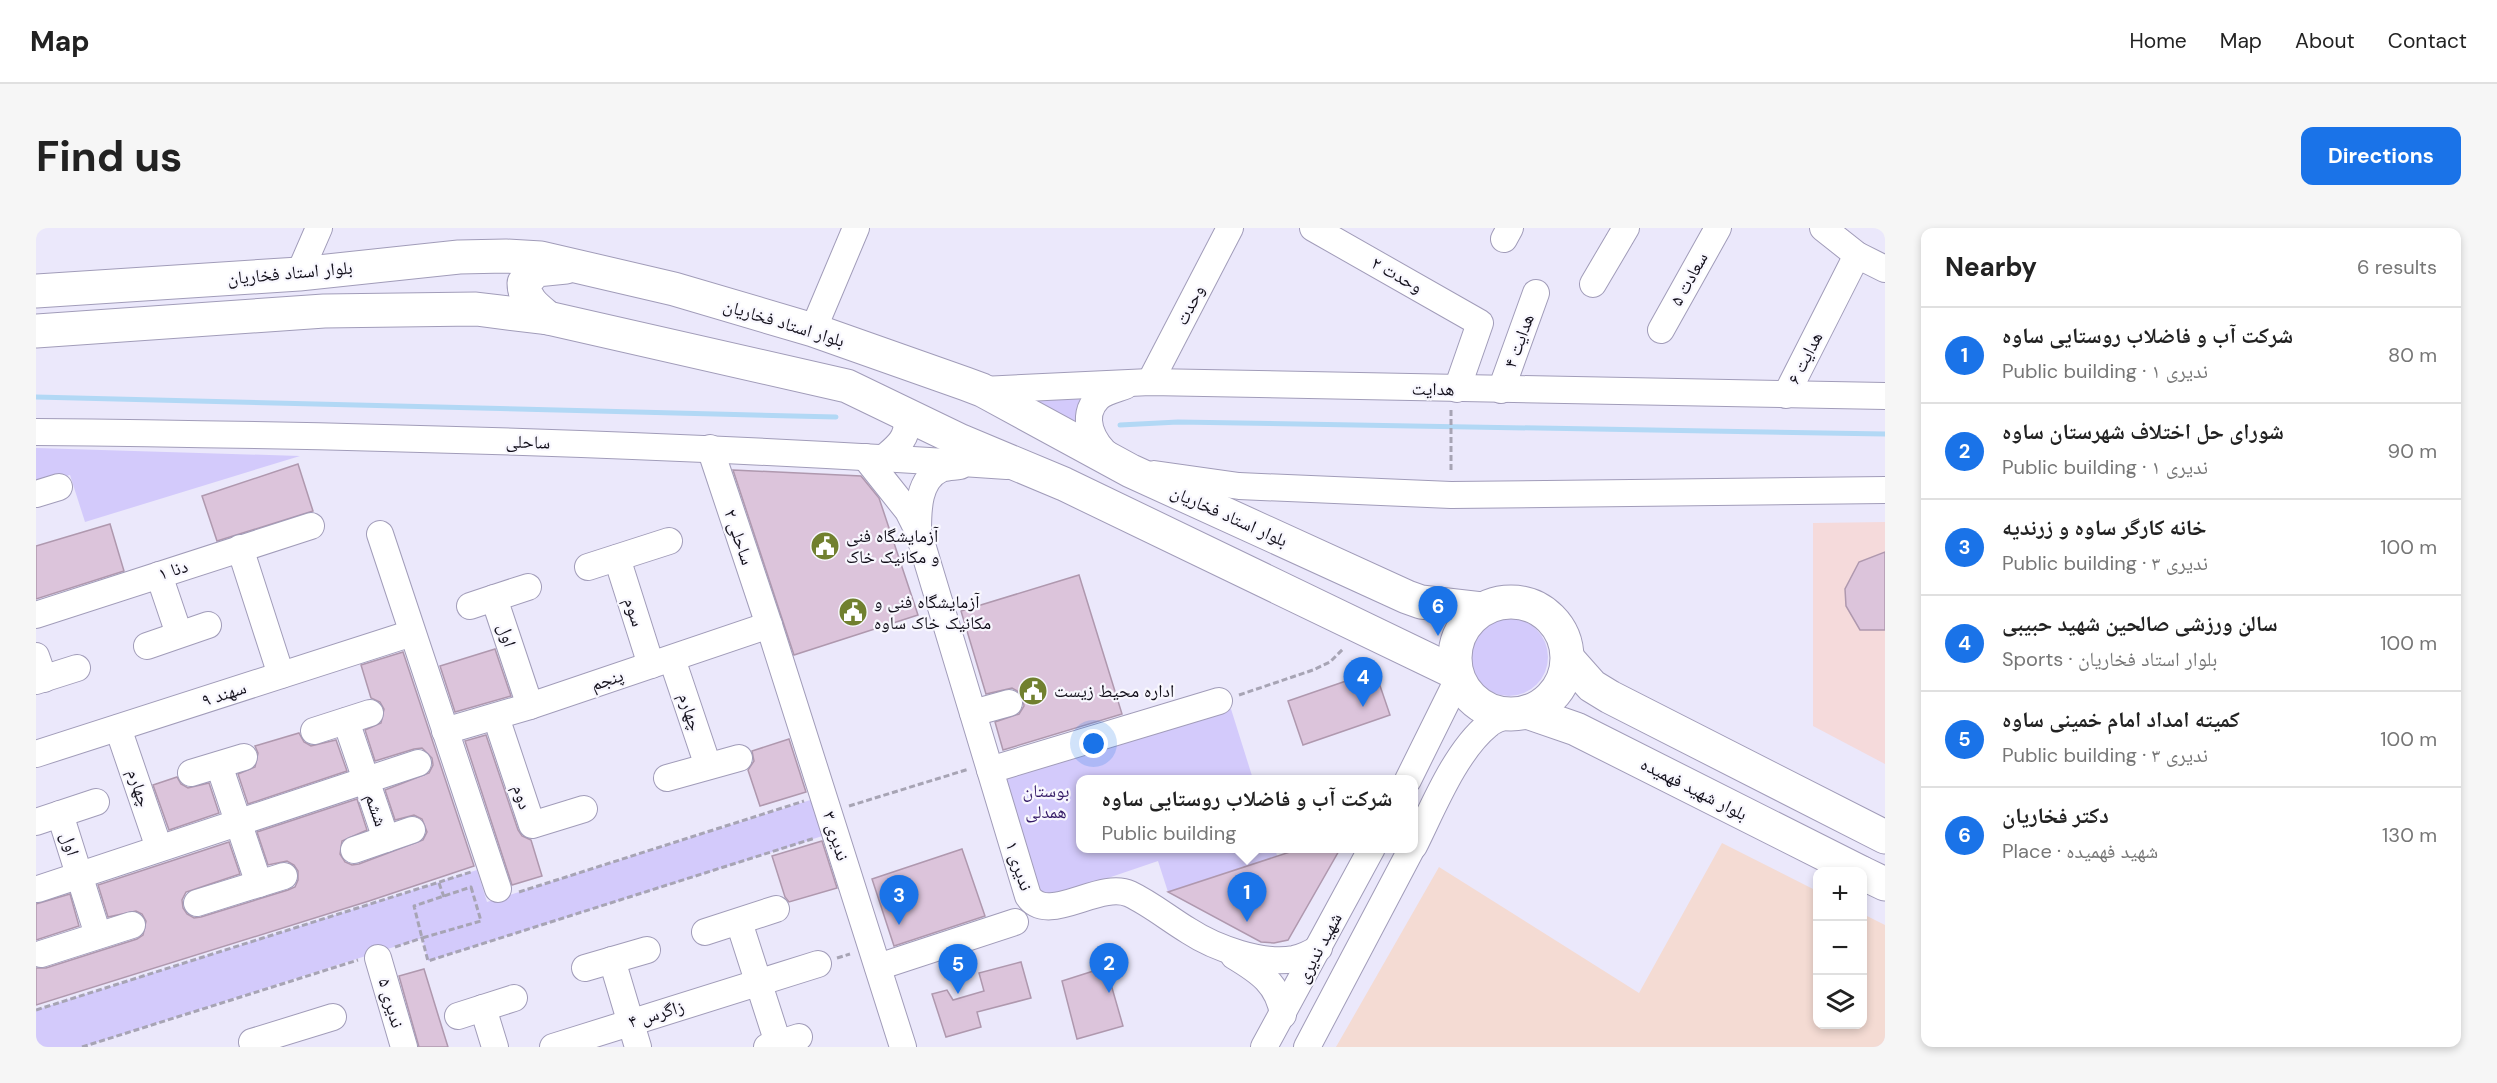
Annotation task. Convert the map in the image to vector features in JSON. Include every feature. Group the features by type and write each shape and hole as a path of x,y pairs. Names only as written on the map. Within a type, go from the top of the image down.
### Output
{"main road":[{"name":"بلوار استاد فخاریان","path":"36,291 299,274 482,256 541,258 674,290 813,330 982,390 1124,467 1407,597 1421,602 1482,609"},
{"path":"548,318 532,306 524,290 524,283 536,270 574,266"},
{"path":"36,331 324,311 476,309 548,318 847,386 890,404 961,441 1064,484 1457,676"},
{"path":"1370,632 1419,635 1426,630 1427,622 1407,597"},
{"path":"1511,602 1526,603 1540,609 1551,619 1560,630 1566,644 1568,659 1564,676 1556,692 1543,705 1518,713 1493,712 1478,704 1466,693 1457,676 1454,655 1458,637 1468,621 1482,609 1496,603 1511,602"},
{"path":"1568,659 1592,686 1610,697 1885,837"},
{"name":"بلوار شهید فهمیده","path":"1518,713 1576,729 1851,867"},
{"name":"بلوار شهید فهمیده","path":"1867,875 1885,884"}],"street":[{"path":"299,274 319,228"},
{"path":"813,330 856,228"},
{"name":"وحدت","path":"1142,382 1230,228"},
{"name":"وحدت ۲","path":"1313,228 1480,323 1457,389"},
{"path":"1593,285 1626,228"},
{"name":"سعادت ۵","path":"1661,330 1718,228"},
{"path":"1823,228 1857,255 1885,269"},
{"name":"هدایت ۶","path":"1786,395 1857,255"},
{"name":"هدایت ۴","path":"1501,390 1536,292"},
{"path":"1142,382 1099,397 1089,411 1090,432 1099,448 1124,467 1239,486 1451,495 1885,490"},
{"name":"هدایت","path":"982,390 1142,382 1885,396"},
{"path":"890,404 907,422 907,434 899,445 874,457 918,531"},
{"name":"ساحلی","path":"36,432 224,434 710,448 1020,467"},
{"name":"ساحلی ۲","path":"710,448 769,625"},
{"path":"918,531 918,503 927,482 939,469 975,464"},
{"name":"دنا ۱","path":"36,615 311,526"},
{"name":"ندیری ۱","path":"918,531 1028,896 1034,904 1041,907 1057,906 1107,891 1123,891 1218,947 1257,957 1284,960 1295,959 1319,948"},
{"path":"380,534 445,730 504,892"},
{"path":"588,567 669,541"},
{"path":"240,548 280,675"},
{"name":"سوم","path":"617,558 661,662"},
{"path":"159,575 179,634"},
{"path":"470,606 528,587"},
{"name":"اول","path":"494,598 530,706"},
{"path":"147,646 208,625"},
{"name":"پنجم","path":"445,730 530,706 769,625"},
{"name":"ندیری ۳","path":"769,625 903,1047"},
{"name":"سهند ۹","path":"36,754 412,633"},
{"name":"چهارم","path":"661,662 708,766"},
{"path":"39,672 77,668"},
{"path":"1410,775 1457,676"},
{"path":"989,767 1219,701"},
{"path":"973,712 1009,703"},
{"path":"314,730 370,712"},
{"name":"شهید ندیری","path":"1418,838 1457,764 1472,742 1489,724 1518,713"},
{"name":"دوم","path":"496,717 532,825 584,809"},
{"path":"346,721 366,782"},
{"name":"چهارم","path":"118,728 159,848"},
{"path":"191,773 244,757"},
{"path":"667,778 739,758"},
{"path":"38,889 159,848 238,825 418,763"},
{"path":"219,765 259,884"},
{"name":"ششم","path":"366,782 386,839"},
{"name":"اول","path":"36,822 96,802"},
{"name":"اول","path":"60,814 79,875"},
{"name":"ششم","path":"354,850 412,830"},
{"name":"شهید ندیری","path":"1264,1047 1370,853"},
{"name":"شهید ندیری","path":"1307,1047 1410,853"},
{"path":"79,875 98,935"},
{"path":"197,903 284,876"},
{"path":"705,932 776,909"},
{"path":"739,922 781,1042"},
{"path":"875,958 1015,922"},
{"path":"41,954 132,925"},
{"path":"1218,947 1253,968 1273,985 1279,994 1283,1015"},
{"path":"585,968 647,950"},
{"name":"ندیری ۵","path":"378,955 404,1047"},
{"path":"612,960 638,1047"},
{"name":"زاگرس ۴","path":"553,1047 818,964"},
{"path":"458,1016 514,998"},
{"path":"483,1008 495,1047"},
{"path":"252,1042 307,1037 333,1017"}],"path":[{"path":"1451,416 1451,455"},
{"path":"1219,701 1278,683 1330,662 1348,644 1370,632"},
{"path":"504,892 829,813 989,767"},
{"path":"82,1047 378,955 422,938 481,921 471,887 414,906 422,938 429,961 829,813"},
{"path":"36,1010 477,870"},
{"path":"439,882 444,897"},
{"path":"818,964 875,958"}],"shaded area":[{"path":"1885,522 1885,764 1813,726 1813,523"},
{"path":"1722,843 1813,889 1813,1029 1867,1029 1867,916 1885,925 1885,1047 1336,1047 1439,867 1639,993"}],"green space":[{"path":"1093,390 1084,434 1017,396"},
{"path":"36,448 300,456 85,522 70,475 36,485"},
{"path":"1509,618 1524,621 1537,629 1545,642 1548,657 1545,672 1537,685 1524,693 1509,696 1494,693 1481,685 1473,672 1470,657 1473,642 1481,629 1494,621"},
{"name":"بوستان همدلی","path":"1231,709 1252,775 1076,775 1076,853 1276,853 1277,856 1168,892 1158,861 1061,894 1048,894 1036,888 1003,779"},
{"path":"823,796 835,832 428,961 422,938 82,1047 36,1047 36,1010 477,870 487,902"}],"building":[{"path":"298,464 313,511 217,541 202,496"},
{"name":"آزمایشگاه فنی و مکانیک خاک","path":"733,470 861,476 879,498 918,615 794,655"},
{"path":"110,524 124,571 36,599 36,546"},
{"path":"1885,552 1885,630 1860,630 1846,606 1845,589 1859,562"},
{"path":"1079,575 1122,714 1003,750 995,722 1019,714 1024,706 1023,698 1012,688 986,694 961,611"},
{"path":"495,649 511,696 455,712 440,666"},
{"path":"403,652 474,866 36,1005 36,968 46,968 137,939 143,935 146,921 142,914 136,911 108,917 98,885 229,842 240,874 186,892 182,900 187,914 194,918 201,917 288,890 295,887 298,871 287,861 268,865 257,832 357,799 367,830 342,841 340,854 345,862 352,865 359,864 423,840 427,832 422,819 414,815 395,820 385,790 429,773 433,765 432,758 422,748 375,761 365,730 381,723 384,709 380,702 371,698 361,665"},
{"path":"1375,671 1390,715 1303,745 1288,701"},
{"path":"299,733 304,742 311,746 336,740 347,771 248,804 238,774 255,767 258,753 255,746"},
{"path":"486,735 518,830 522,836 531,840 542,876 512,885 465,741"},
{"path":"789,739 806,792 760,806 748,770 754,761 752,751"},
{"path":"177,777 181,784 188,788 209,783 219,813 169,830 153,785"},
{"path":"822,841 837,888 789,902 785,897 772,856"},
{"path":"962,849 985,916 894,946 872,879"},
{"path":"1287,853 1338,853 1288,940 1274,943 1261,942 1168,892"},
{"path":"70,894 79,926 36,940 36,904"},
{"path":"1021,962 1031,998 977,1012 981,1027 946,1037 932,994 947,990 953,1000 984,991 979,973"},
{"path":"1106,967 1123,1026 1077,1039 1062,981"},
{"path":"424,969 448,1047 419,1047 399,976"}],"waterway":[{"path":"36,397 836,417"},
{"path":"1120,425 1178,422 1885,434"}],"place":[{"name":"آزمایشگاه فنی و مکانیک خاک","path":"825,546"},
{"name":"آزمایشگاه فنی و مکانیک خاک ساوه","path":"853,612"},
{"name":"دکتر فخاریان","path":"1438,636"},
{"name":"اداره محیط زیست","path":"1033,691"},
{"name":"سالن ورزشی صالحین شهید حبیبی","path":"1363,707"},
{"name":"شرکت آب و فاضلاب روستایی ساوه","path":"1247,922"},
{"name":"خانه کارگر ساوه و زرندیه","path":"899,925"},
{"name":"شورای حل اختلاف شهرستان ساوه","path":"1109,993"},
{"name":"کمیته امداد امام خمینی ساوه","path":"958,994"}]}
